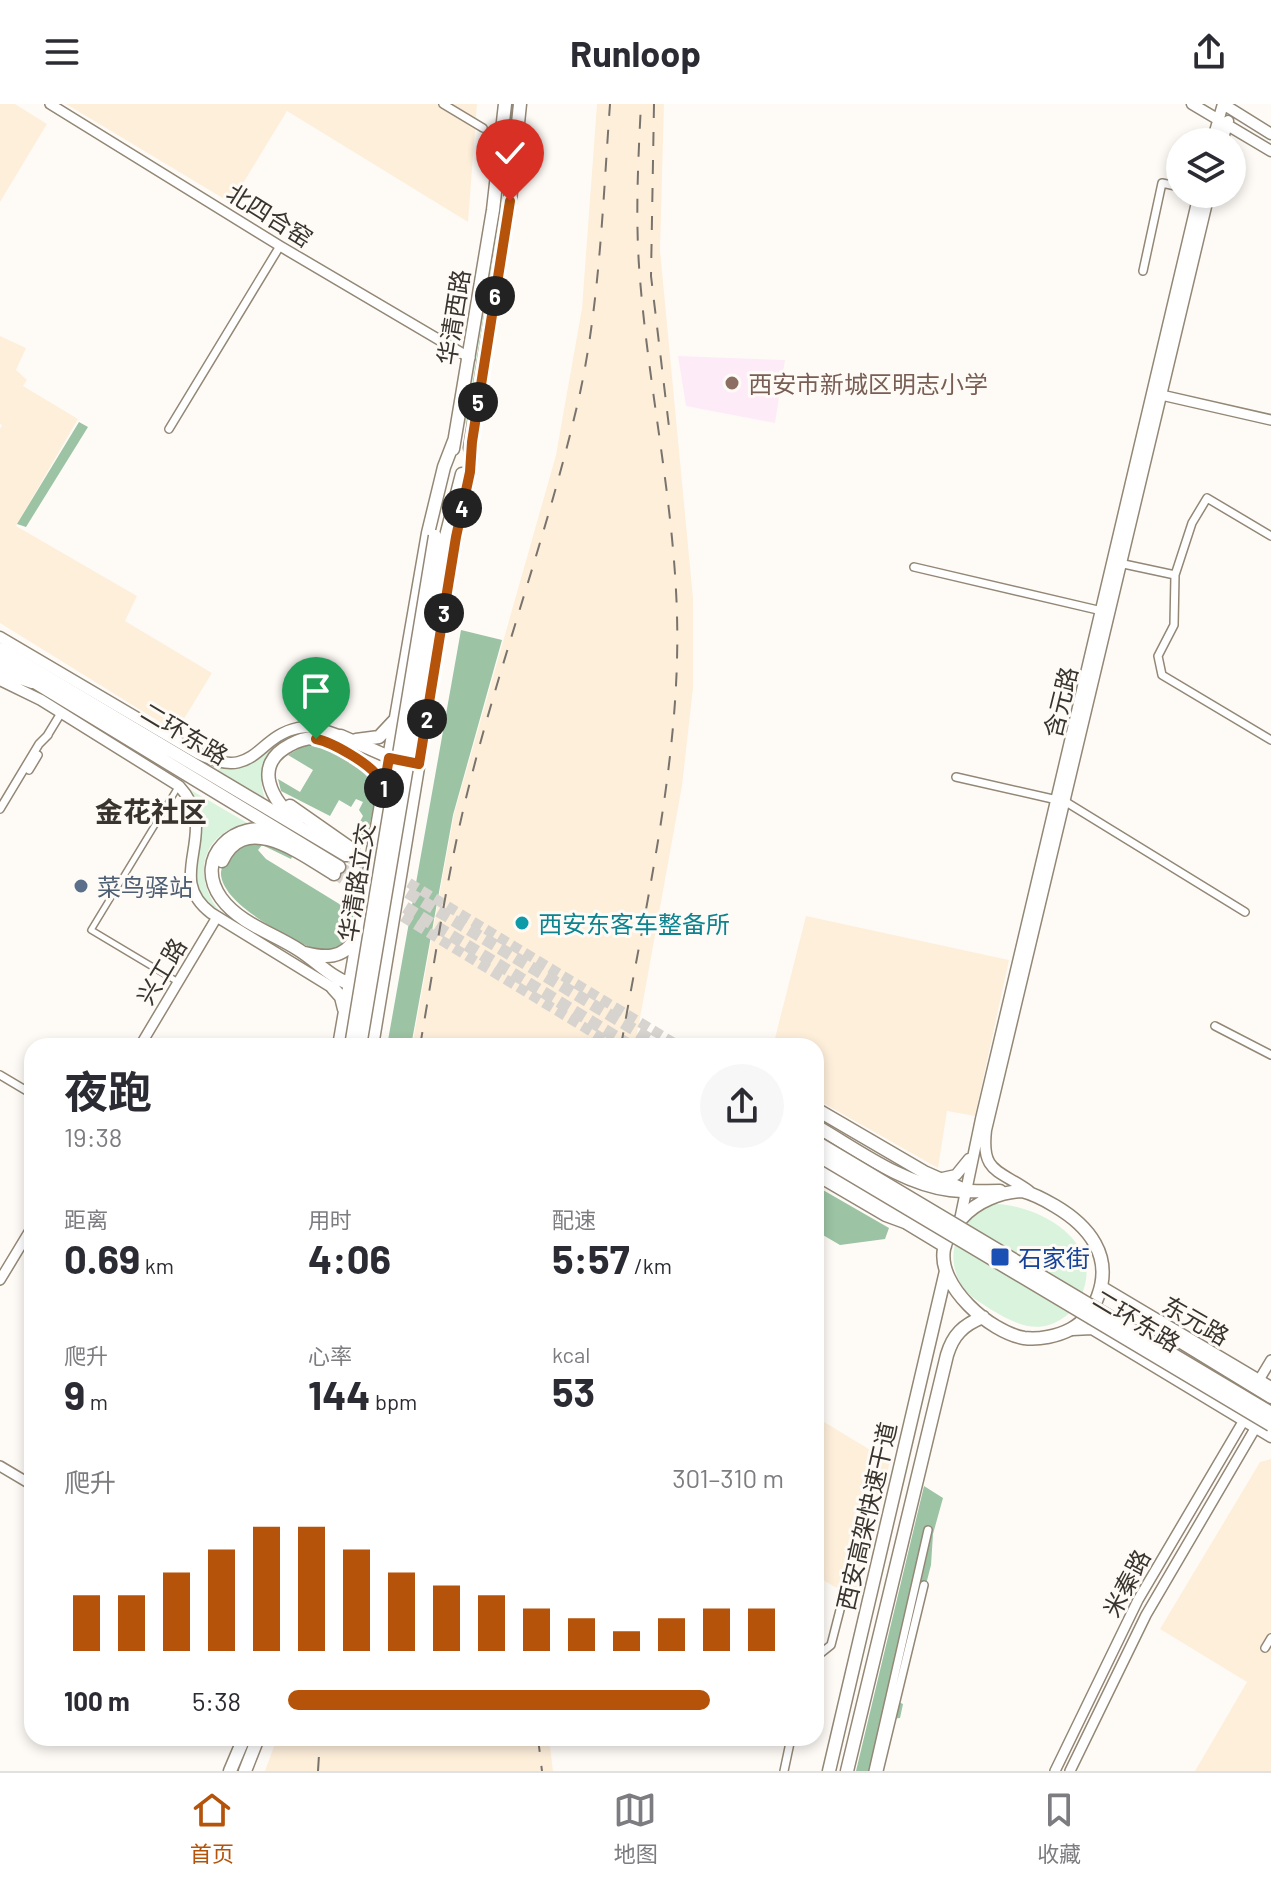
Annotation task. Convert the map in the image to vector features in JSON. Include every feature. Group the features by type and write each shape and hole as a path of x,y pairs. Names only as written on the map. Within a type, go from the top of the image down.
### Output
{"main road":[{"name":"华清西路","path":"440,538 470,358 505,104"},
{"name":"华清西路","path":"440,538 472,442 510,201 520,104"},
{"path":"1192,104 1271,151"},
{"path":"1219,128 1230,106 1271,134"},
{"path":"1222,122 1222,128"},
{"name":"含元路","path":"1157,394 1196,208"},
{"name":"含元路","path":"1034,1195 992,1167 986,1159 986,1130 1117,562 1205,208"},
{"path":"341,1038 344,1020 341,988 362,915 428,533 444,467 454,441"},
{"path":"373,1038 456,537 470,472 472,442"},
{"name":"华清路立交","path":"352,1038 440,538"},
{"name":"华清路立交","path":"361,1038 440,538"},
{"name":"含元路","path":"960,1220 975,1146 1061,800 1102,611 1117,562"},
{"path":"0,639 170,738 216,761 242,761 261,752 282,735 299,728 321,729 353,740 375,739 388,729 397,710"},
{"path":"0,639 39,679"},
{"name":"二环东路","path":"0,649 39,679 289,836 342,861"},
{"name":"二环东路","path":"0,661 39,679 321,840 342,861"},
{"path":"0,672 39,679"},
{"path":"0,680 61,713 179,786 190,800 197,820 190,864 193,886 201,904 217,917 341,988 380,999"},
{"path":"341,736 389,758 419,764"},
{"path":"321,840 283,809 273,795 269,768 283,749 298,741 321,739 363,763 379,779 382,799"},
{"path":"298,741 288,749 277,768 280,793 342,861"},
{"path":"289,836 262,828 229,837 220,848 213,867 215,887 230,908 255,926 302,951 341,988"},
{"path":"281,939 224,892 218,876 229,849 250,837 270,839 342,861"},
{"path":"372,850 375,859 395,864 404,857"},
{"path":"302,951 323,956 343,953 355,939 368,901 387,905 394,916"},
{"path":"824,1114 924,1172 967,1191"},
{"path":"824,1130 908,1177 948,1190 1015,1192 1034,1195 1072,1217 1090,1234 1101,1260 1101,1286 1091,1311 1077,1325 1045,1337 1027,1338 1009,1333 983,1317 959,1295 946,1271 945,1246 960,1220 988,1200 1015,1192"},
{"path":"908,1177 950,1178 959,1173 975,1146"},
{"name":"二环东路","path":"824,1147 1271,1413"},
{"name":"二环东路","path":"824,1159 1271,1425"},
{"path":"824,1169 890,1208 907,1223 945,1246"},
{"path":"824,1179 886,1215 907,1223"},
{"name":"西安高架快速干道","path":"829,1771 946,1271"},
{"name":"东元路","path":"1101,1286 1271,1387"},
{"name":"西安高架快速干道","path":"847,1771 947,1355 959,1330 983,1317"},
{"path":"1159,1321 1181,1342 1271,1397"},
{"path":"1067,1330 1092,1329 1271,1434"},
{"path":"1148,1361 1167,1369 1271,1434"},
{"path":"230,1771 241,1746"},
{"path":"245,1771 255,1746"}],"street":[{"name":"北四合窑","path":"50,104 280,246 470,358"},
{"path":"443,104 483,128"},
{"path":"1143,271 1162,183 1166,184"},
{"path":"169,429 280,246"},
{"path":"1157,394 1271,420"},
{"path":"1271,536 1207,498 1192,523 1175,575 1174,625 1158,656 1162,675 1271,740"},
{"path":"1117,562 1175,575"},
{"path":"914,567 1102,611"},
{"path":"29,770 61,713"},
{"path":"0,809 39,744 48,735"},
{"path":"956,777 1061,800 1245,912"},
{"path":"178,982 91,930 179,786"},
{"name":"兴工路","path":"145,1038 217,917"},
{"path":"1215,1026 1271,1055"},
{"path":"0,1075 24,1089"},
{"path":"0,1280 24,1240"},
{"path":"1259,1380 1271,1360"},
{"name":"米秦路","path":"1055,1771 1138,1600 1244,1420"},
{"name":"米秦路","path":"1070,1771 1146,1615 1256,1427"},
{"path":"0,1466 24,1480"},
{"path":"873,1771 928,1530"},
{"path":"879,1771 924,1585"},
{"path":"824,1651 831,1645 841,1606"},
{"path":"1265,1648 1271,1638"},
{"path":"784,1771 789,1746"}],"shaded area":[{"path":"0,104 15,104 47,124 0,202"},
{"path":"66,104 477,104 468,222 287,111 231,203"},
{"path":"597,104 664,104 660,250 693,598 693,688 682,786 636,1038 413,1038 454,814 556,455 582,308"},
{"path":"0,336 26,348 16,370 27,380 23,386 78,419 16,526 137,596 125,621 212,673 176,732 0,623"},
{"name":"西安市新城区明志小学","path":"678,356 785,360 775,423 686,406"},
{"path":"806,916 1009,960 975,1116 947,1111 938,1168 824,1104 824,1038 775,1038"},
{"path":"824,1422 890,1462 854,1598 824,1581"},
{"path":"1271,1459 1271,1771 1195,1771 1247,1682 1160,1629 1260,1462"},
{"path":"274,1746 550,1746 553,1771 265,1771"}],"green space":[{"path":"510,104 514,104 495,258 491,258 501,193"},
{"path":"489,267 494,268 468,424 463,423"},
{"path":"79,422 88,427 26,527 17,524"},
{"path":"461,630 502,640 453,815 412,1038 388,1038"},
{"path":"299,735 280,746 267,760 262,777 265,799 210,766 238,766"},
{"path":"305,745 344,759 370,780 374,799 367,838 355,831 363,816 359,810 363,802 356,799 351,807 339,800 330,816 281,791 278,779 300,792 313,770 288,755"},
{"path":"177,782 249,824 231,829 218,838 209,849 205,862 204,877 208,892 227,919 207,904 199,891 194,872 200,829"},
{"path":"264,842 293,855 291,859 262,845 258,850 266,859 354,913 347,942 327,952 316,950 258,918 231,896 223,884 221,872 225,861 238,845"},
{"path":"824,1191 889,1228 885,1239 840,1245 824,1236"},
{"path":"996,1204 1046,1218 1074,1240 1083,1254 1086,1270 1084,1288 1076,1305 1063,1318 1044,1326 1026,1326 978,1301 962,1286 954,1260 958,1236 973,1217"},
{"path":"924,1486 943,1498 933,1534 931,1565 896,1701 903,1704 900,1718 883,1720 873,1771 856,1771"}],"tunnel":[{"path":"350,848 376,863"},
{"path":"346,855 648,1038"},
{"path":"339,867 374,888"},
{"path":"334,874 370,896"},
{"path":"396,875 666,1038"},
{"path":"390,898 618,1038"},
{"path":"390,909 602,1038"}],"railway":[{"path":"421,1038 468,790 580,393 596,286 610,104"},
{"path":"622,1038 660,832 677,669 675,573 638,257 641,104"},
{"path":"654,104 651,276 669,427"},
{"path":"318,1771 320,1746"},
{"path":"539,1746 542,1771"}],"place":[{"name":"西安市新城区明志小学","path":"732,383"},
{"name":"菜鸟驿站","path":"81,886"},
{"name":"西安东客车整备所","path":"522,923"},
{"name":"石家街","path":"1000,1257"}],"district":[{"name":"金花社区","path":"151,811"}],"route":[{"path":"316,739 335,746 363,763 379,779 382,799 389,758 419,764 456,537 470,472 472,442 510,201"}]}
